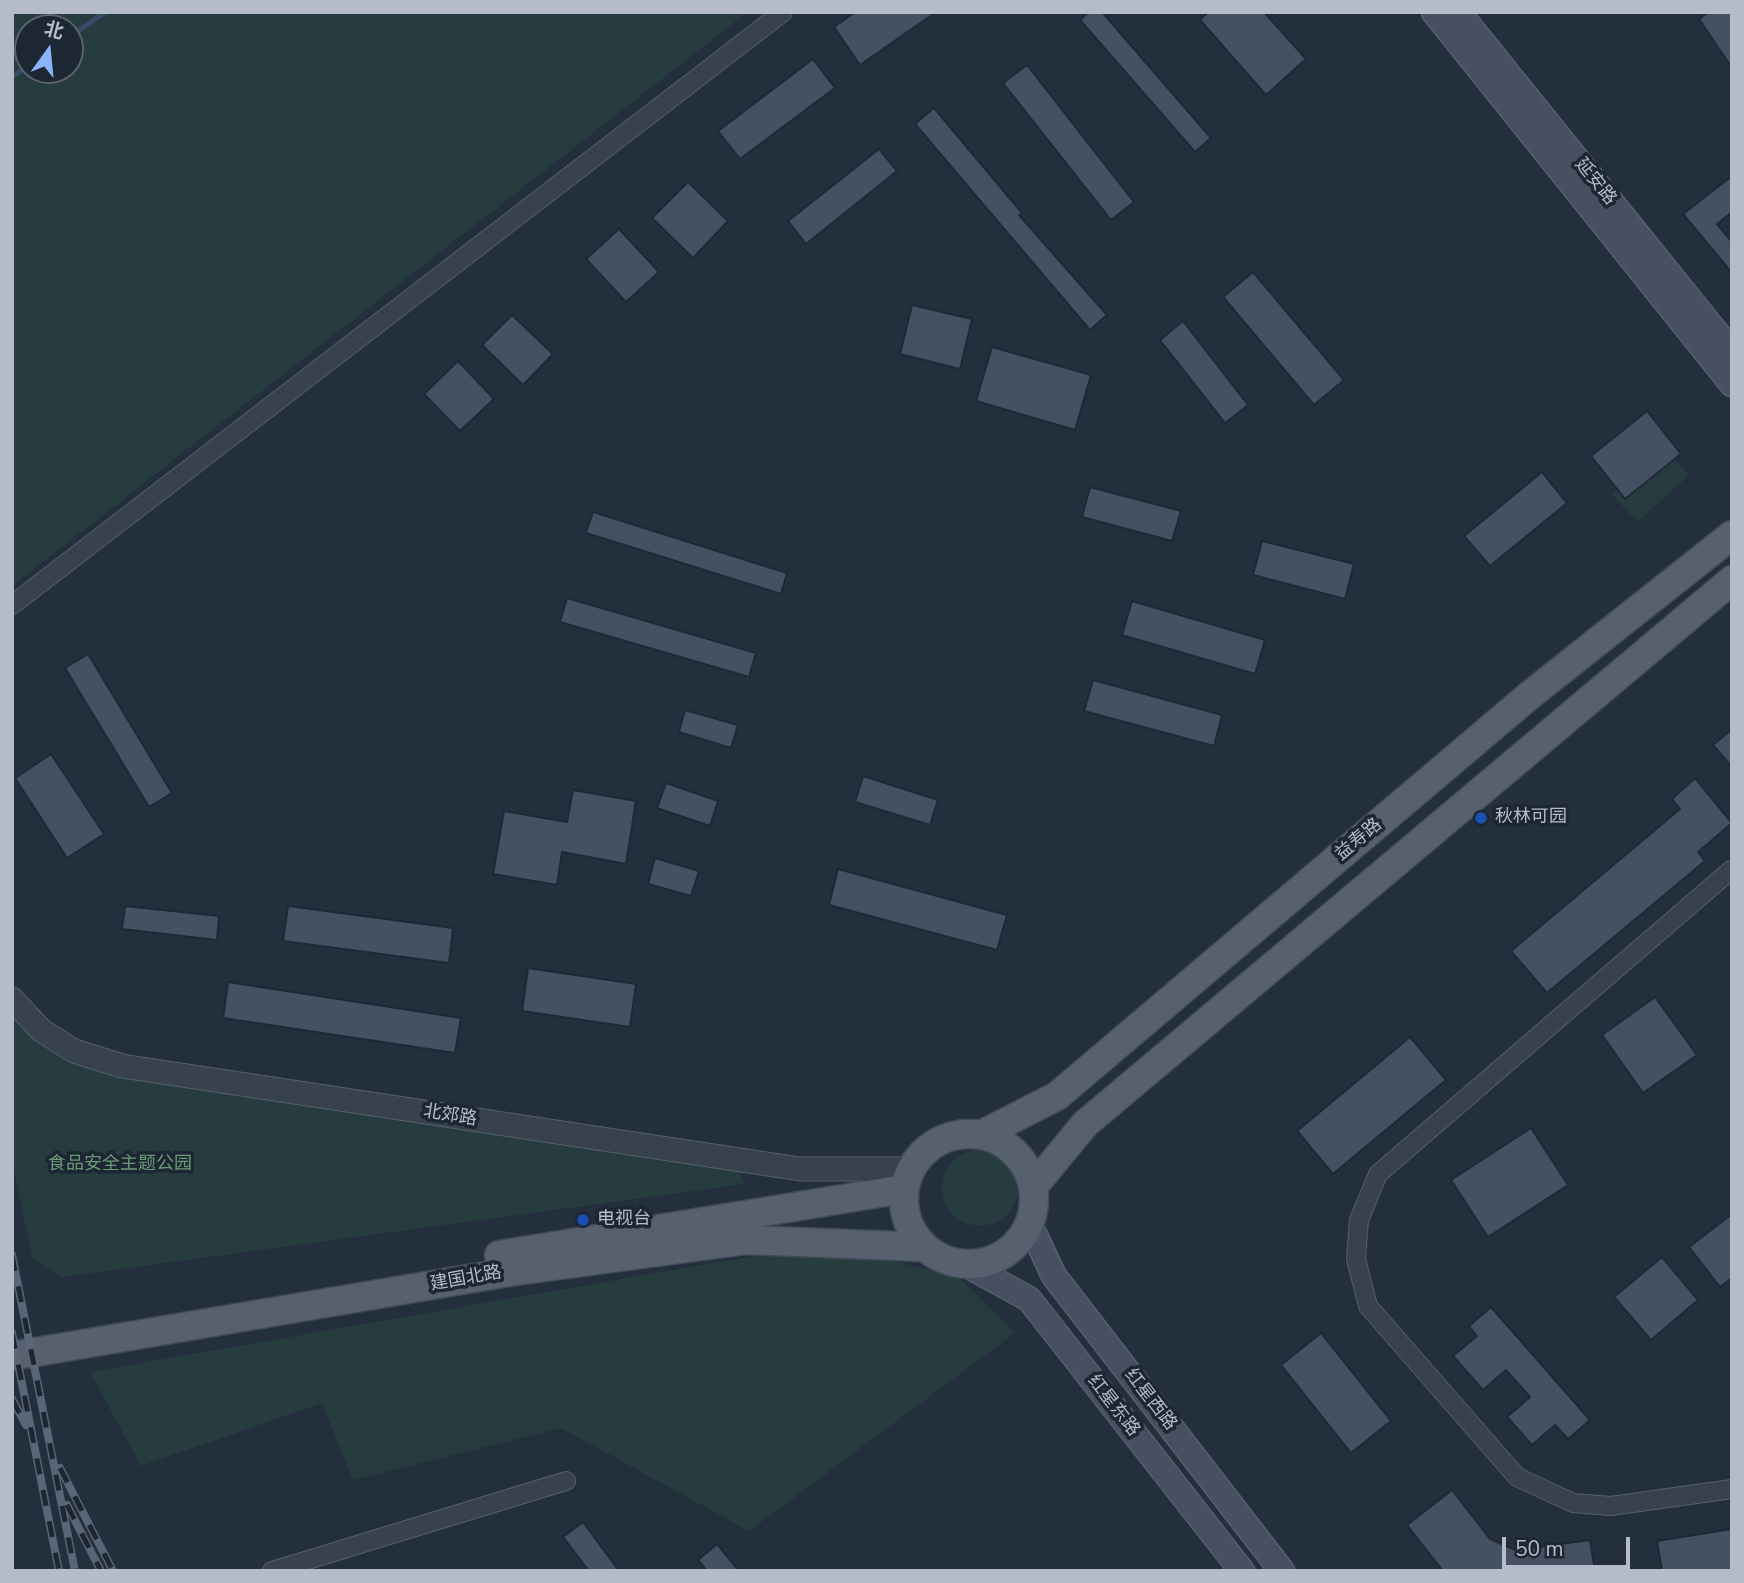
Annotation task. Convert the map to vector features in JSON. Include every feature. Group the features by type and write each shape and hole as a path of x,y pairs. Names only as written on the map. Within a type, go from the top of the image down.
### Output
{"main road":[{"path":"1434,12 1732,384"},
{"name":"延安路","path":"1458,12 1732,352"},
{"name":"益寿路","path":"981,1135 1057,1096 1531,695 1732,535"},
{"path":"1033,1186 1085,1124 1732,580"},
{"path":"960,1134 981,1135 999,1142 1015,1153 1026,1168 1033,1186 1034,1205 1020,1240 1006,1252 986,1262 965,1264 943,1259 924,1247 911,1230 904,1210 907,1179 923,1152 940,1140 960,1134"},
{"name":"建国北路","path":"12,1336 907,1179"},
{"name":"红星西路","path":"1029,1223 1054,1276 1282,1571"},
{"name":"建国北路","path":"12,1356 515,1271 746,1240 924,1247"},
{"name":"红星东路","path":"965,1264 1029,1299 1242,1571"}],"street":[{"path":"12,605 783,12"},
{"path":"1731,870 1378,1174 1359,1220 1356,1259 1368,1306 1517,1477 1573,1503 1611,1506 1732,1489"},
{"name":"北郊路","path":"12,999 41,1030 74,1051 122,1066 800,1169 907,1179"},
{"path":"272,1571 566,1481"}],"green space":[{"path":"12,12 748,12 12,586"},
{"path":"1664,447 1689,475 1637,522 1612,494"},
{"name":"食品安全主题公园","path":"12,1005 52,1049 739,1169 745,1184 62,1277 32,1257 12,1161"},
{"path":"980,1150 994,1153 1007,1161 1015,1174 1018,1188 1015,1202 1007,1215 994,1223 980,1226 966,1223 953,1215 945,1202 942,1188 945,1174 953,1161 966,1153"},
{"path":"793,1249 875,1256 959,1278 1015,1333 749,1531 561,1428 353,1480 322,1403 141,1466 90,1372"}],"building":[{"path":"855,12 936,12 860,65 834,27"},
{"path":"1089,12 1102,12 1211,138 1195,152 1080,20"},
{"path":"1208,12 1264,12 1306,59 1266,95 1200,20"},
{"path":"1709,12 1732,12 1732,68 1699,19"},
{"path":"813,59 835,88 740,159 718,131"},
{"path":"1027,65 1134,202 1111,220 1003,83"},
{"path":"934,108 1022,213 1019,215 1107,315 1090,330 915,124"},
{"path":"879,149 897,171 806,244 788,221"},
{"path":"1732,176 1732,212 1717,224 1732,242 1732,273 1683,214"},
{"path":"688,182 728,221 693,258 652,218"},
{"path":"619,229 659,272 626,302 586,259"},
{"path":"1253,272 1344,380 1314,405 1223,297"},
{"path":"912,305 972,319 960,369 900,354"},
{"path":"512,315 553,354 523,385 482,345"},
{"path":"1183,321 1248,405 1225,423 1160,340"},
{"path":"992,347 1091,375 1075,430 976,401"},
{"path":"458,361 494,399 460,431 424,394"},
{"path":"1647,411 1681,454 1625,499 1591,456"},
{"path":"1542,472 1567,503 1490,566 1464,536"},
{"path":"1090,487 1181,511 1172,541 1082,517"},
{"path":"593,512 787,573 781,594 586,533"},
{"path":"1262,541 1354,564 1345,599 1253,575"},
{"path":"567,598 756,653 749,677 560,622"},
{"path":"1132,601 1265,640 1255,674 1122,635"},
{"path":"88,654 172,793 149,807 65,668"},
{"path":"1093,680 1222,715 1214,746 1084,711"},
{"path":"685,710 738,725 731,748 679,732"},
{"path":"1732,729 1732,767 1713,745"},
{"path":"51,754 104,834 67,858 15,778"},
{"path":"863,776 938,800 930,825 855,802"},
{"path":"1695,778 1732,823 1698,852 1705,861 1547,993 1511,951 1680,809 1672,799"},
{"path":"666,783 718,801 710,826 657,808"},
{"path":"573,790 636,801 626,864 562,852 557,885 493,874 504,811 567,822"},
{"path":"655,858 699,871 691,896 648,884"},
{"path":"838,869 1007,915 997,950 829,905"},
{"path":"125,906 219,916 217,940 122,929"},
{"path":"288,906 453,928 449,963 283,941"},
{"path":"528,968 636,984 630,1027 522,1011"},
{"path":"228,982 461,1018 455,1053 223,1018"},
{"path":"1655,997 1697,1055 1643,1093 1602,1035"},
{"path":"1410,1037 1446,1080 1333,1174 1297,1131"},
{"path":"1531,1128 1568,1185 1488,1237 1451,1180"},
{"path":"1732,1214 1732,1278 1720,1287 1689,1247"},
{"path":"1662,1257 1698,1300 1651,1340 1614,1297"},
{"path":"1491,1307 1590,1420 1568,1439 1555,1425 1532,1445 1507,1417 1530,1397 1506,1370 1483,1390 1453,1356 1477,1336 1469,1326"},
{"path":"1321,1333 1391,1421 1351,1453 1281,1365"},
{"path":"1452,1490 1490,1539 1516,1550 1590,1540 1595,1571 1443,1571 1407,1525"},
{"path":"583,1522 619,1571 589,1571 563,1537"},
{"path":"1732,1529 1732,1571 1662,1571 1657,1541"},
{"path":"717,1544 739,1571 707,1571 698,1560"}],"waterway":[{"path":"84,27 105,12"}],"railway":[{"path":"12,1255 75,1571"},
{"path":"12,1333 59,1571"},
{"path":"12,1399 26,1425"},
{"path":"60,1468 113,1571"},
{"path":"67,1505 101,1571"}],"place":[{"name":"秋林可园","path":"1481,818"},
{"name":"电视台","path":"583,1220"}]}
